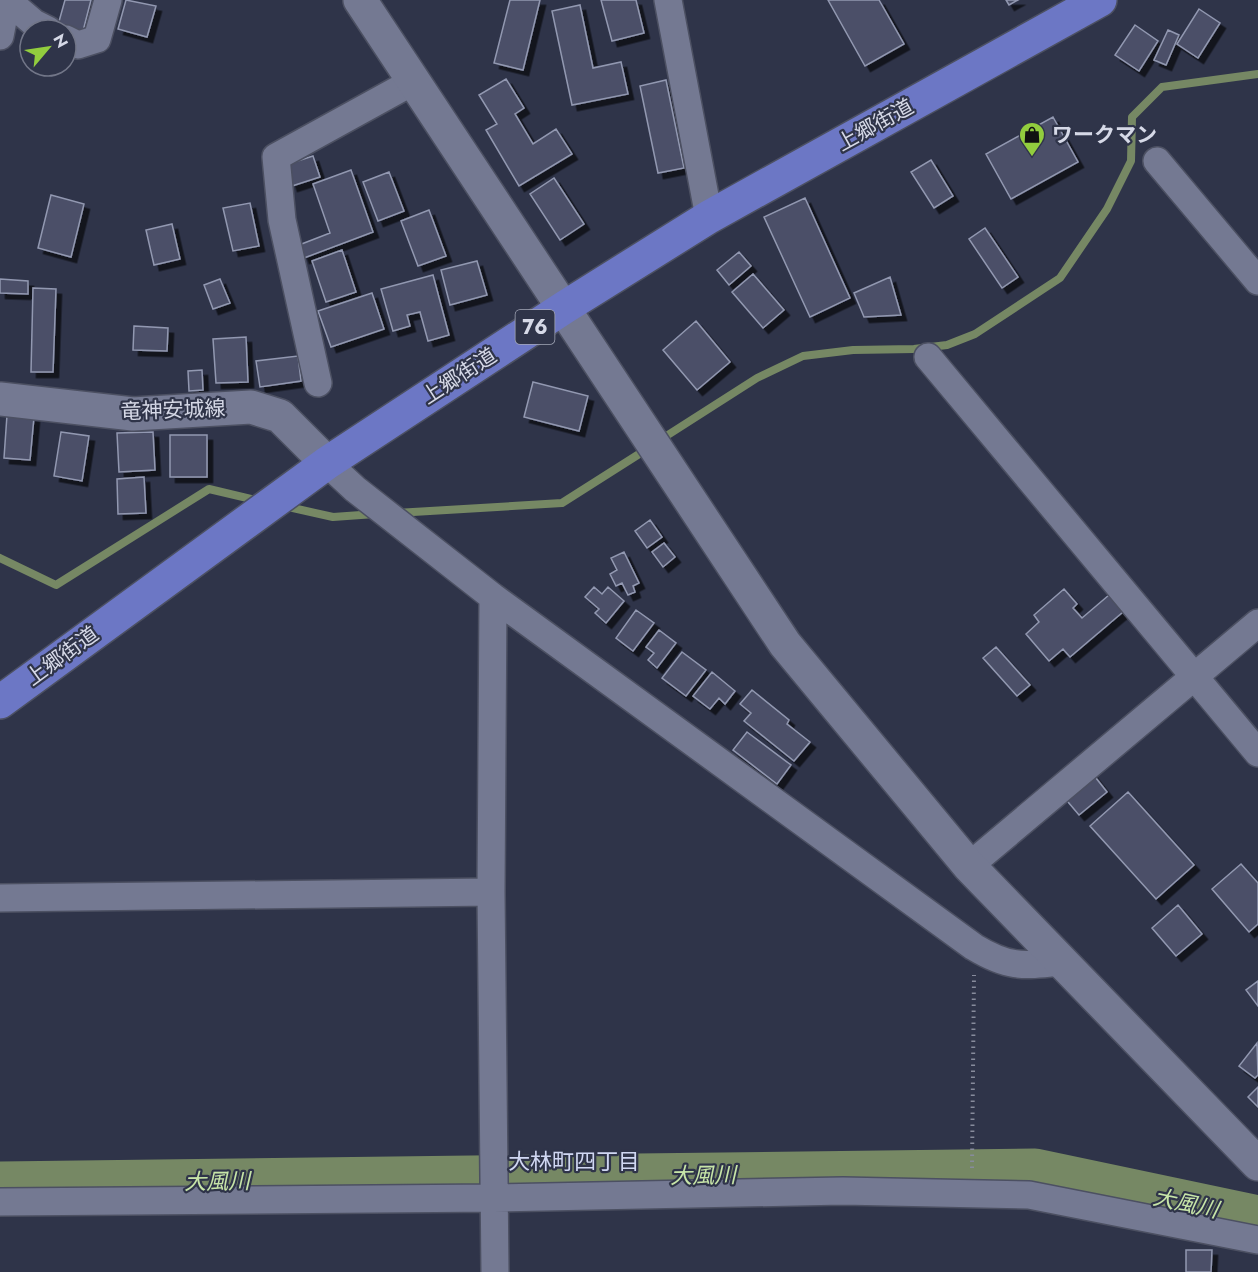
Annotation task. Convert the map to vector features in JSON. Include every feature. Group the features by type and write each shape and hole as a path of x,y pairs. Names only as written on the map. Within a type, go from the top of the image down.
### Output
{"main road":[{"name":"上郷街道","path":"0,702 327,463 565,307 709,217 1100,0"}],"street":[{"path":"0,36 7,0 28,18"},
{"path":"78,45 97,39 108,0"},
{"path":"360,0 565,307 785,644 969,866 1258,1164"},
{"path":"668,0 709,217"},
{"path":"318,383 282,220 276,157 414,81"},
{"path":"1157,161 1258,281"},
{"path":"928,357 1258,753"},
{"name":"竜神安城線","path":"0,399 133,414 250,407 280,416 327,463"},
{"path":"327,463 355,489 493,597 974,947 998,962 1022,966 1062,962"},
{"path":"493,597 491,892 495,1272"},
{"path":"969,866 1258,623"},
{"path":"0,898 491,892"},
{"path":"0,1202 494,1198 843,1191 1029,1195 1258,1240"}],"path":[{"path":"971,1194 974,947"}],"building":[{"path":"65,0 91,0 83,31 78,30 78,18 60,18"},
{"path":"126,0 156,6 147,37 118,29"},
{"path":"510,0 540,0 523,70 494,63"},
{"path":"601,0 636,0 644,33 612,41"},
{"path":"828,0 879,0 904,44 865,66"},
{"path":"1006,0 1018,0 1009,5"},
{"path":"580,5 593,68 621,62 628,94 572,105 552,11"},
{"path":"1199,9 1220,23 1198,58 1177,44"},
{"path":"1135,25 1158,41 1139,71 1115,55"},
{"path":"1168,30 1179,35 1166,65 1154,60"},
{"path":"506,79 524,108 515,114 533,144 556,129 572,154 519,186 486,130 497,124 479,95"},
{"path":"666,80 684,168 658,173 640,86"},
{"name":"ワークマン","path":"1053,117 1078,162 1011,199 986,154"},
{"path":"313,156 320,177 292,186 285,165"},
{"path":"931,160 953,196 934,208 911,172"},
{"path":"351,170 373,232 304,258 299,245 330,233 313,184"},
{"path":"389,172 404,211 378,221 363,182"},
{"path":"554,178 584,224 560,240 530,194"},
{"path":"51,195 84,204 71,257 38,248"},
{"path":"805,198 850,298 810,317 764,217"},
{"path":"250,203 259,246 233,251 223,208"},
{"path":"429,210 446,256 418,266 401,221"},
{"path":"172,224 180,259 154,265 146,230"},
{"path":"985,228 1018,277 1002,288 969,239"},
{"path":"342,250 356,292 326,302 312,261"},
{"path":"739,252 751,266 729,285 717,270"},
{"path":"477,261 487,295 450,305 441,270"},
{"path":"753,274 784,310 763,328 732,292"},
{"path":"433,275 449,335 428,341 420,312 407,315 410,326 393,331 381,289"},
{"path":"890,277 901,315 864,317 854,293"},
{"path":"0,279 28,281 28,294 0,293"},
{"path":"220,279 230,303 213,309 204,285"},
{"path":"33,288 56,289 53,372 31,372"},
{"path":"372,293 384,329 331,347 318,311"},
{"path":"696,321 730,362 697,390 663,350"},
{"path":"134,326 168,328 167,351 133,350"},
{"path":"246,337 248,382 216,383 213,339"},
{"path":"298,356 301,381 260,387 256,361"},
{"path":"202,370 203,390 189,391 188,371"},
{"path":"533,382 588,396 579,431 524,417"},
{"path":"7,415 34,417 30,460 4,458"},
{"path":"61,432 89,436 82,481 54,476"},
{"path":"153,432 155,470 119,472 117,433"},
{"path":"170,435 207,435 207,477 170,477"},
{"path":"144,477 146,513 118,514 117,479"},
{"path":"650,520 662,537 647,548 635,531"},
{"path":"664,543 675,557 663,567 652,552"},
{"path":"624,552 639,583 633,586 635,592 628,595 622,583 616,586 610,574 617,570 611,558"},
{"path":"594,587 602,594 608,587 624,601 606,623 595,613 599,609 585,597"},
{"path":"1064,589 1077,604 1073,608 1082,618 1109,595 1123,612 1070,657 1063,649 1049,661 1026,634 1039,622 1034,615"},
{"path":"636,610 654,623 633,651 616,638"},
{"path":"659,630 676,643 657,668 648,660 654,653 646,647"},
{"path":"996,647 1030,685 1017,696 983,658"},
{"path":"682,652 706,670 686,696 662,678"},
{"path":"712,672 735,691 725,704 719,698 710,709 693,696"},
{"path":"752,690 789,720 787,724 810,742 794,761 744,721 751,713 740,704"},
{"path":"747,732 791,765 777,784 733,750"},
{"path":"1092,773 1107,792 1079,815 1063,796"},
{"path":"1128,792 1194,865 1156,899 1090,826"},
{"path":"1241,864 1258,883 1258,924 1249,932 1212,889"},
{"path":"1178,905 1202,934 1176,956 1152,928"},
{"path":"1258,981 1258,1006 1246,990"},
{"path":"1257,1043 1258,1075 1255,1078 1239,1066"},
{"path":"1258,1087 1258,1107 1248,1097"},
{"path":"1186,1250 1212,1250 1211,1272 1186,1272"}],"waterway":[{"path":"660,440 757,378 803,356 853,350 914,349 947,345 975,334 1060,278 1107,209 1131,161 1132,117 1162,87 1258,74"},
{"path":"396,513 562,503 647,449"},
{"path":"0,558 56,585 209,489 260,501"},
{"path":"284,506 333,517 375,514"},
{"name":"大風川","path":"0,1184 1035,1171 1258,1218"}],"place":[{"name":"ワークマン","path":"1032,158"}],"district":[{"name":"大林町四丁目","path":"574,1161"}]}
